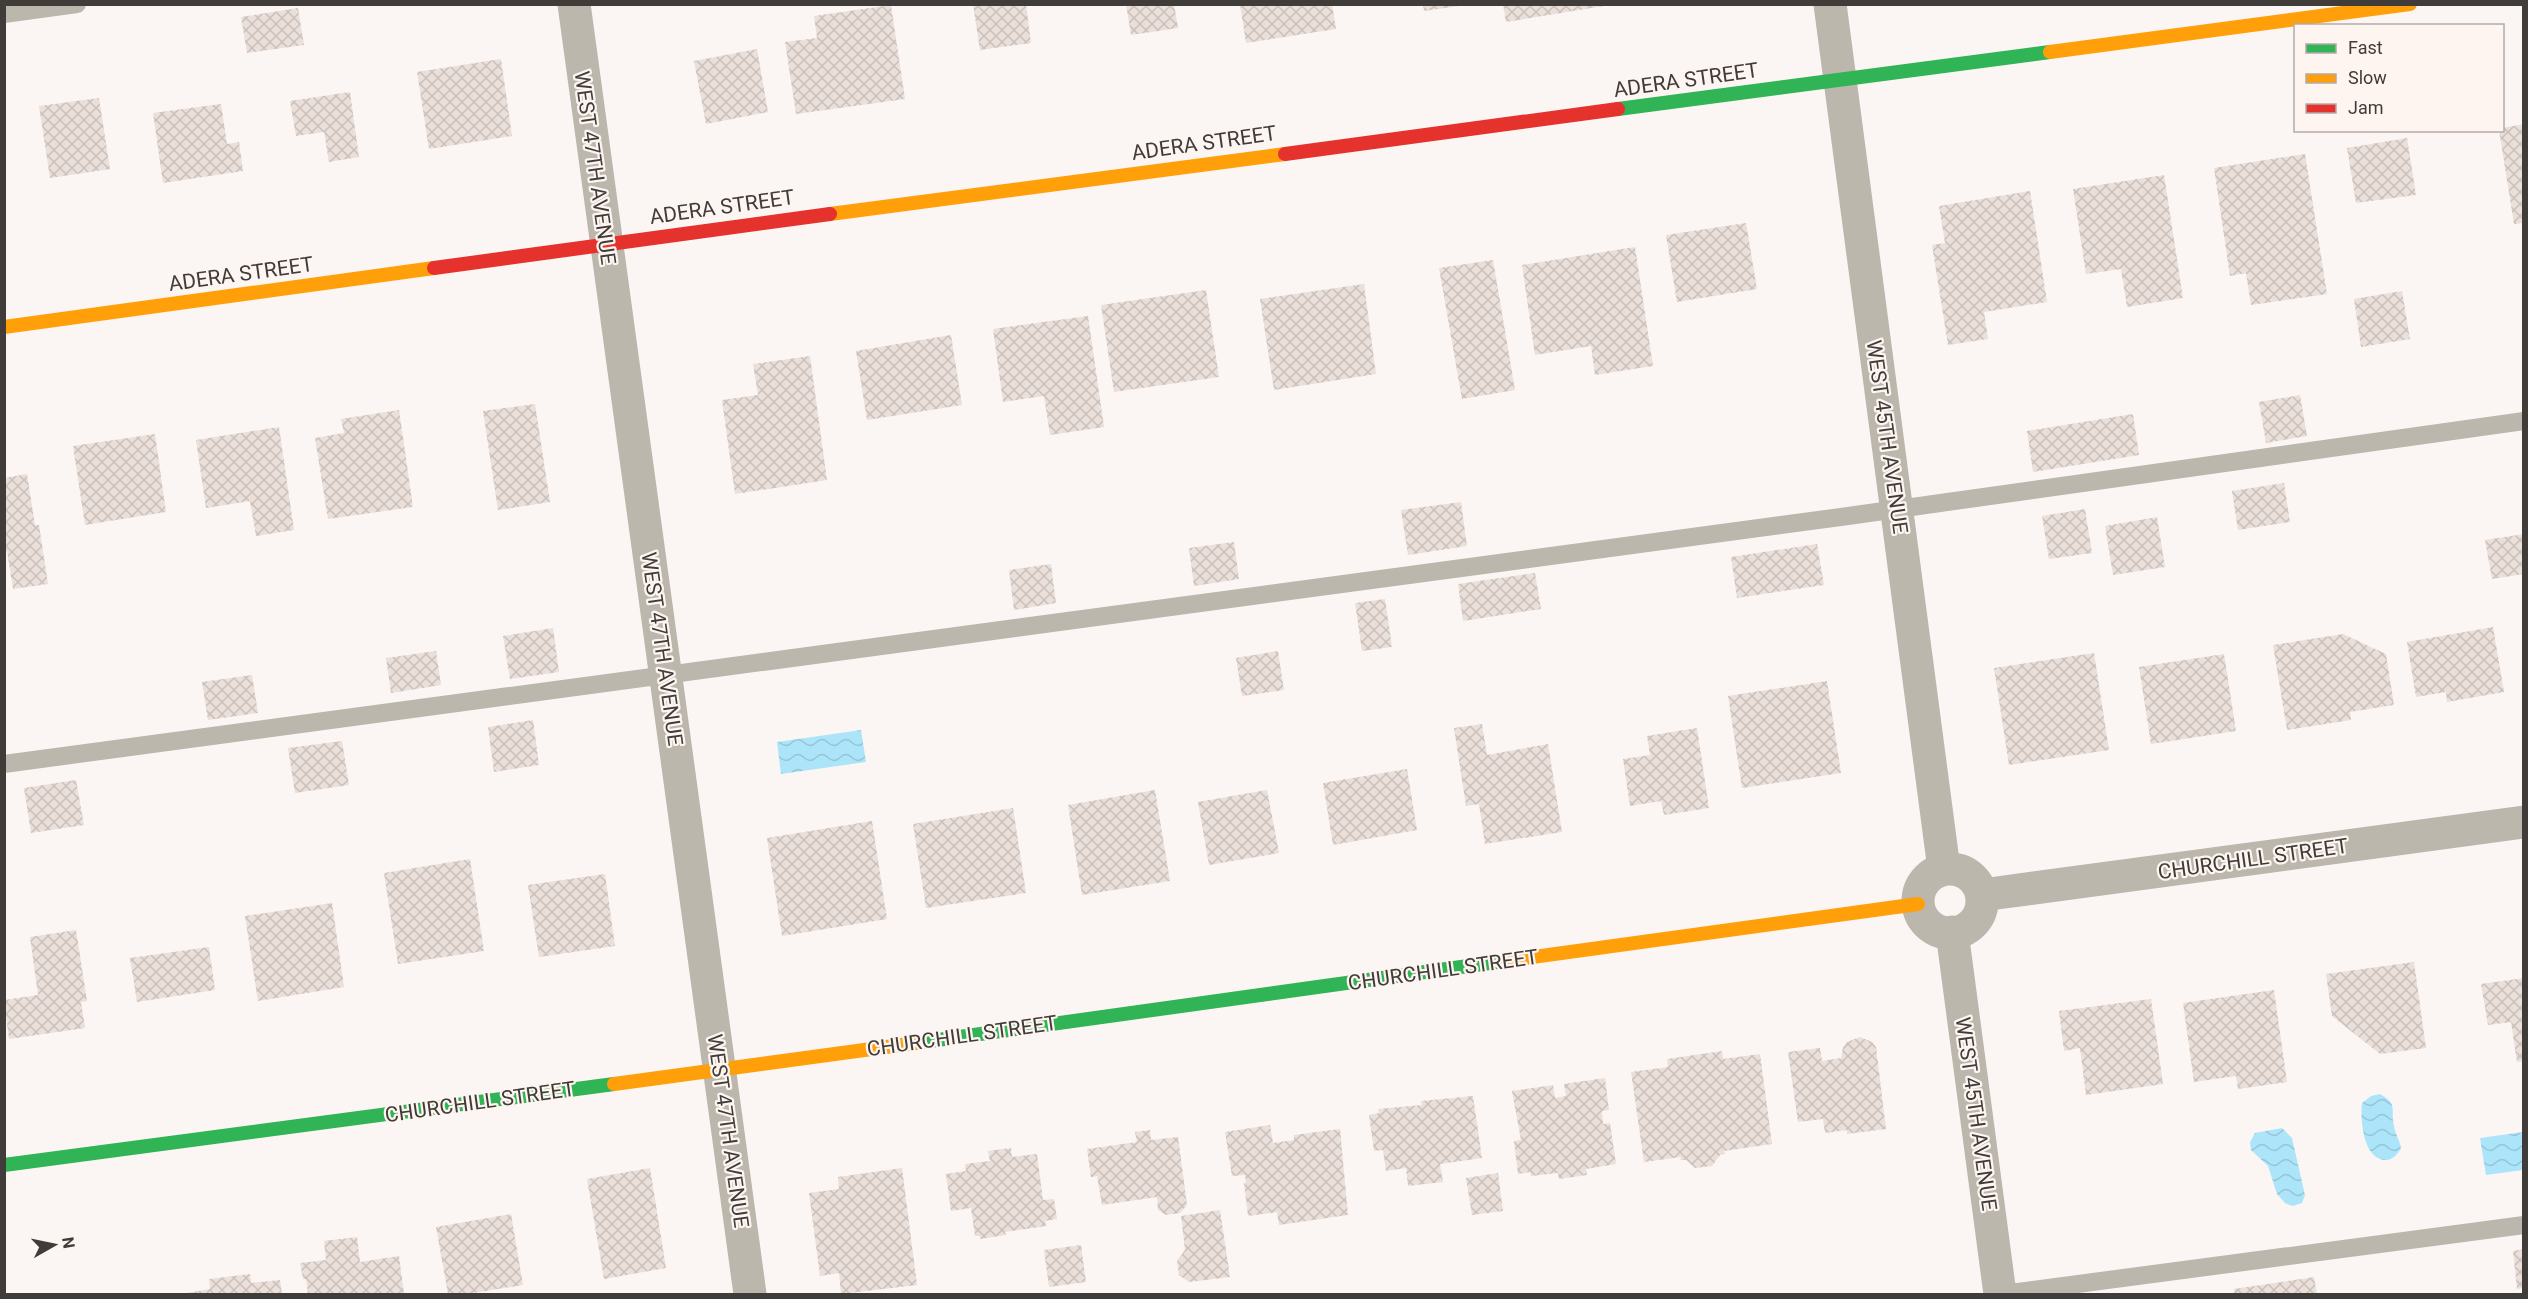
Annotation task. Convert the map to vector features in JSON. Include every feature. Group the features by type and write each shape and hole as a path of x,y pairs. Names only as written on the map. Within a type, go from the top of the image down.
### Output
{"street":[{"name":"WEST 47TH AVENUE","path":"574,4 750,1294"},
{"name":"WEST 45TH AVENUE","path":"1830,4 1944,869"},
{"name":"ADERA STREET","path":"4,327 605,244 2410,4"},
{"name":"CHURCHILL STREET","path":"1982,895 2523,822"},
{"path":"1944,869 1964,872 1972,878 1982,895 1978,916 1963,930 1952,933 1933,928 1921,914 1918,904 1919,894 1928,878 1944,869"},
{"name":"CHURCHILL STREET","path":"4,1165 719,1070 1918,904"},
{"name":"WEST 45TH AVENUE","path":"1952,933 2001,1294"}],"lane":[{"path":"4,14 78,4"},
{"path":"4,764 1896,509 2523,421"},
{"path":"2001,1294 2523,1225"}],"water":[{"path":"861,730 866,762 781,774 777,742"},
{"path":"2380,1094 2392,1104 2393,1120 2401,1149 2388,1160 2378,1158 2372,1153 2363,1128 2362,1103 2371,1096"},
{"path":"2282,1128 2292,1138 2305,1195 2302,1203 2293,1206 2285,1203 2277,1194 2268,1166 2251,1150 2250,1142 2255,1133"},
{"path":"2523,1132 2523,1170 2486,1175 2480,1138"}],"building":[{"path":"973,4 1026,4 1031,43 980,50"},
{"path":"1126,4 1174,4 1178,28 1131,35"},
{"path":"1240,4 1332,4 1336,29 1246,43"},
{"path":"1423,4 1459,4 1459,6 1424,11"},
{"path":"1503,4 1604,4 1604,6 1506,22"},
{"path":"891,5 905,99 796,114 785,42 817,38 814,16"},
{"path":"298,8 304,45 247,53 241,17"},
{"path":"757,49 768,112 706,124 694,61"},
{"path":"501,59 512,136 429,149 417,72"},
{"path":"350,92 359,157 329,162 324,132 296,136 290,101"},
{"path":"99,98 110,169 50,178 39,106"},
{"path":"221,104 227,144 239,142 243,171 163,183 153,113"},
{"path":"2524,124 2524,223 2514,224 2499,132 2504,132 2504,128"},
{"path":"2407,138 2416,195 2356,203 2347,148"},
{"path":"2305,154 2327,294 2251,305 2246,273 2230,276 2214,168"},
{"path":"2164,175 2183,298 2127,307 2121,269 2086,274 2073,189"},
{"path":"2030,191 2047,302 1984,312 1988,339 1948,345 1932,245 1945,243 1939,206"},
{"path":"1746,223 1757,289 1677,302 1666,235"},
{"path":"1635,247 1653,366 1595,375 1591,346 1535,355 1522,265"},
{"path":"1493,260 1515,390 1462,399 1439,268"},
{"path":"1364,284 1376,374 1274,390 1260,299"},
{"path":"1206,290 1219,377 1114,392 1101,305"},
{"path":"2402,291 2410,339 2361,347 2354,299"},
{"path":"1088,316 1104,427 1050,435 1044,396 1003,402 993,329"},
{"path":"951,335 962,405 867,420 856,351"},
{"path":"810,356 827,480 735,494 722,400 758,395 753,364"},
{"path":"2300,395 2307,436 2266,443 2259,402"},
{"path":"535,404 550,502 498,510 483,411"},
{"path":"399,410 413,507 328,519 315,438 344,433 341,419"},
{"path":"2133,414 2139,455 2033,472 2027,431"},
{"path":"279,427 294,530 256,536 250,501 206,508 196,440"},
{"path":"155,434 166,512 85,525 73,446"},
{"path":"27,474 35,525 39,525 48,584 13,589 7,551 4,551 4,478"},
{"path":"2284,483 2290,522 2238,530 2232,491"},
{"path":"1461,502 1467,546 1408,555 1401,510"},
{"path":"2085,509 2092,553 2049,559 2042,516"},
{"path":"2157,517 2165,567 2113,575 2105,526"},
{"path":"2524,534 2524,574 2492,579 2485,540"},
{"path":"1234,542 1239,579 1194,586 1189,548"},
{"path":"1817,544 1824,585 1737,598 1731,557"},
{"path":"1051,564 1056,603 1014,610 1009,570"},
{"path":"1535,573 1541,609 1463,621 1458,584"},
{"path":"1385,599 1392,647 1362,651 1355,603"},
{"path":"2493,627 2504,692 2447,702 2446,692 2416,697 2407,642"},
{"path":"553,628 559,672 510,679 503,636"},
{"path":"2343,634 2386,654 2394,705 2350,712 2351,720 2287,730 2273,645"},
{"path":"436,651 441,685 391,693 386,658"},
{"path":"1278,651 1284,690 1242,696 1236,658"},
{"path":"2094,653 2109,750 2009,765 1994,668"},
{"path":"2224,654 2236,731 2151,744 2139,667"},
{"path":"252,675 258,713 208,720 202,682"},
{"path":"1827,681 1841,773 1742,788 1728,696"},
{"path":"533,720 539,765 494,772 488,727"},
{"path":"1482,724 1487,755 1548,744 1562,832 1485,844 1479,804 1466,806 1454,728"},
{"path":"1697,728 1709,808 1664,815 1661,801 1630,806 1623,759 1650,755 1647,736"},
{"path":"342,741 349,785 295,793 288,748"},
{"path":"1407,769 1417,830 1333,845 1323,783"},
{"path":"76,780 84,825 31,833 24,788"},
{"path":"1155,790 1170,881 1082,895 1068,805"},
{"path":"1267,790 1279,853 1209,865 1198,802"},
{"path":"1013,808 1026,893 926,908 913,824"},
{"path":"872,821 887,919 782,936 767,838"},
{"path":"470,859 484,951 398,964 384,873"},
{"path":"605,874 615,946 539,957 528,885"},
{"path":"332,903 344,987 258,1001 245,916"},
{"path":"76,930 87,1001 81,1002 85,1028 9,1039 4,1000 38,995 30,937"},
{"path":"209,947 215,990 137,1002 130,958"},
{"path":"2414,962 2426,1048 2380,1054 2332,1016 2326,974"},
{"path":"2524,978 2524,1061 2517,1062 2511,1022 2488,1025 2481,984"},
{"path":"2274,990 2287,1082 2238,1089 2236,1076 2194,1082 2183,1003"},
{"path":"2151,999 2163,1084 2086,1095 2080,1048 2064,1051 2059,1011"},
{"path":"1860,1037 1872,1042 1876,1047 1886,1129 1847,1134 1847,1130 1825,1133 1823,1119 1798,1122 1788,1052 1820,1048 1822,1061 1841,1058 1843,1047 1847,1042"},
{"path":"1722,1051 1723,1059 1760,1054 1772,1144 1724,1151 1725,1154 1720,1155 1712,1166 1695,1168 1686,1160 1680,1160 1681,1157 1644,1162 1631,1072 1668,1067 1667,1059"},
{"path":"1605,1078 1609,1110 1602,1111 1603,1124 1610,1123 1616,1164 1586,1169 1587,1175 1559,1179 1558,1173 1531,1176 1530,1172 1518,1174 1514,1141 1521,1140 1512,1091 1553,1085 1555,1098 1566,1096 1564,1084"},
{"path":"1473,1096 1482,1158 1440,1164 1443,1182 1408,1186 1406,1168 1386,1171 1383,1150 1374,1151 1369,1115 1379,1113 1378,1109 1422,1105 1421,1101"},
{"path":"1270,1125 1273,1143 1294,1140 1294,1135 1340,1129 1348,1215 1279,1225 1277,1212 1248,1216 1245,1175 1232,1176 1225,1132"},
{"path":"1150,1130 1151,1140 1178,1137 1187,1205 1180,1213 1166,1215 1158,1210 1157,1197 1102,1205 1097,1176 1091,1177 1087,1149 1137,1142 1135,1132"},
{"path":"1011,1148 1012,1157 1037,1154 1043,1200 1054,1199 1057,1219 1045,1221 1046,1226 1005,1232 1006,1235 980,1239 980,1236 975,1236 971,1208 951,1211 946,1174 966,1171 965,1164 990,1161 988,1151"},
{"path":"650,1168 666,1268 604,1279 587,1179"},
{"path":"902,1168 917,1285 841,1294 839,1273 820,1276 809,1193 839,1189 838,1177"},
{"path":"1498,1173 1503,1211 1472,1215 1466,1178"},
{"path":"1220,1210 1230,1277 1189,1282 1179,1275 1177,1261 1185,1250 1181,1216"},
{"path":"511,1214 523,1285 467,1294 448,1294 436,1227"},
{"path":"357,1237 360,1262 399,1256 404,1294 308,1294 306,1279 303,1279 300,1263 326,1260 324,1241"},
{"path":"1081,1245 1086,1282 1049,1287 1044,1250"},
{"path":"2524,1249 2524,1288 2517,1289 2513,1251"},
{"path":"250,1274 251,1283 280,1280 282,1294 181,1294 210,1289 209,1279"},
{"path":"2314,1277 2317,1294 2234,1294 2234,1289"}],"traffic: fast":[{"path":"1618,109 2050,52"},
{"path":"916,1043 1504,961"},
{"path":"4,1165 614,1084"}],"traffic: slow":[{"path":"2050,52 2410,4"},
{"path":"830,214 1285,154"},
{"path":"4,327 434,268"},
{"path":"1504,961 1918,904"},
{"path":"614,1084 916,1043"}],"traffic: jam":[{"path":"1285,154 1618,109"},
{"path":"434,268 830,214"}]}
